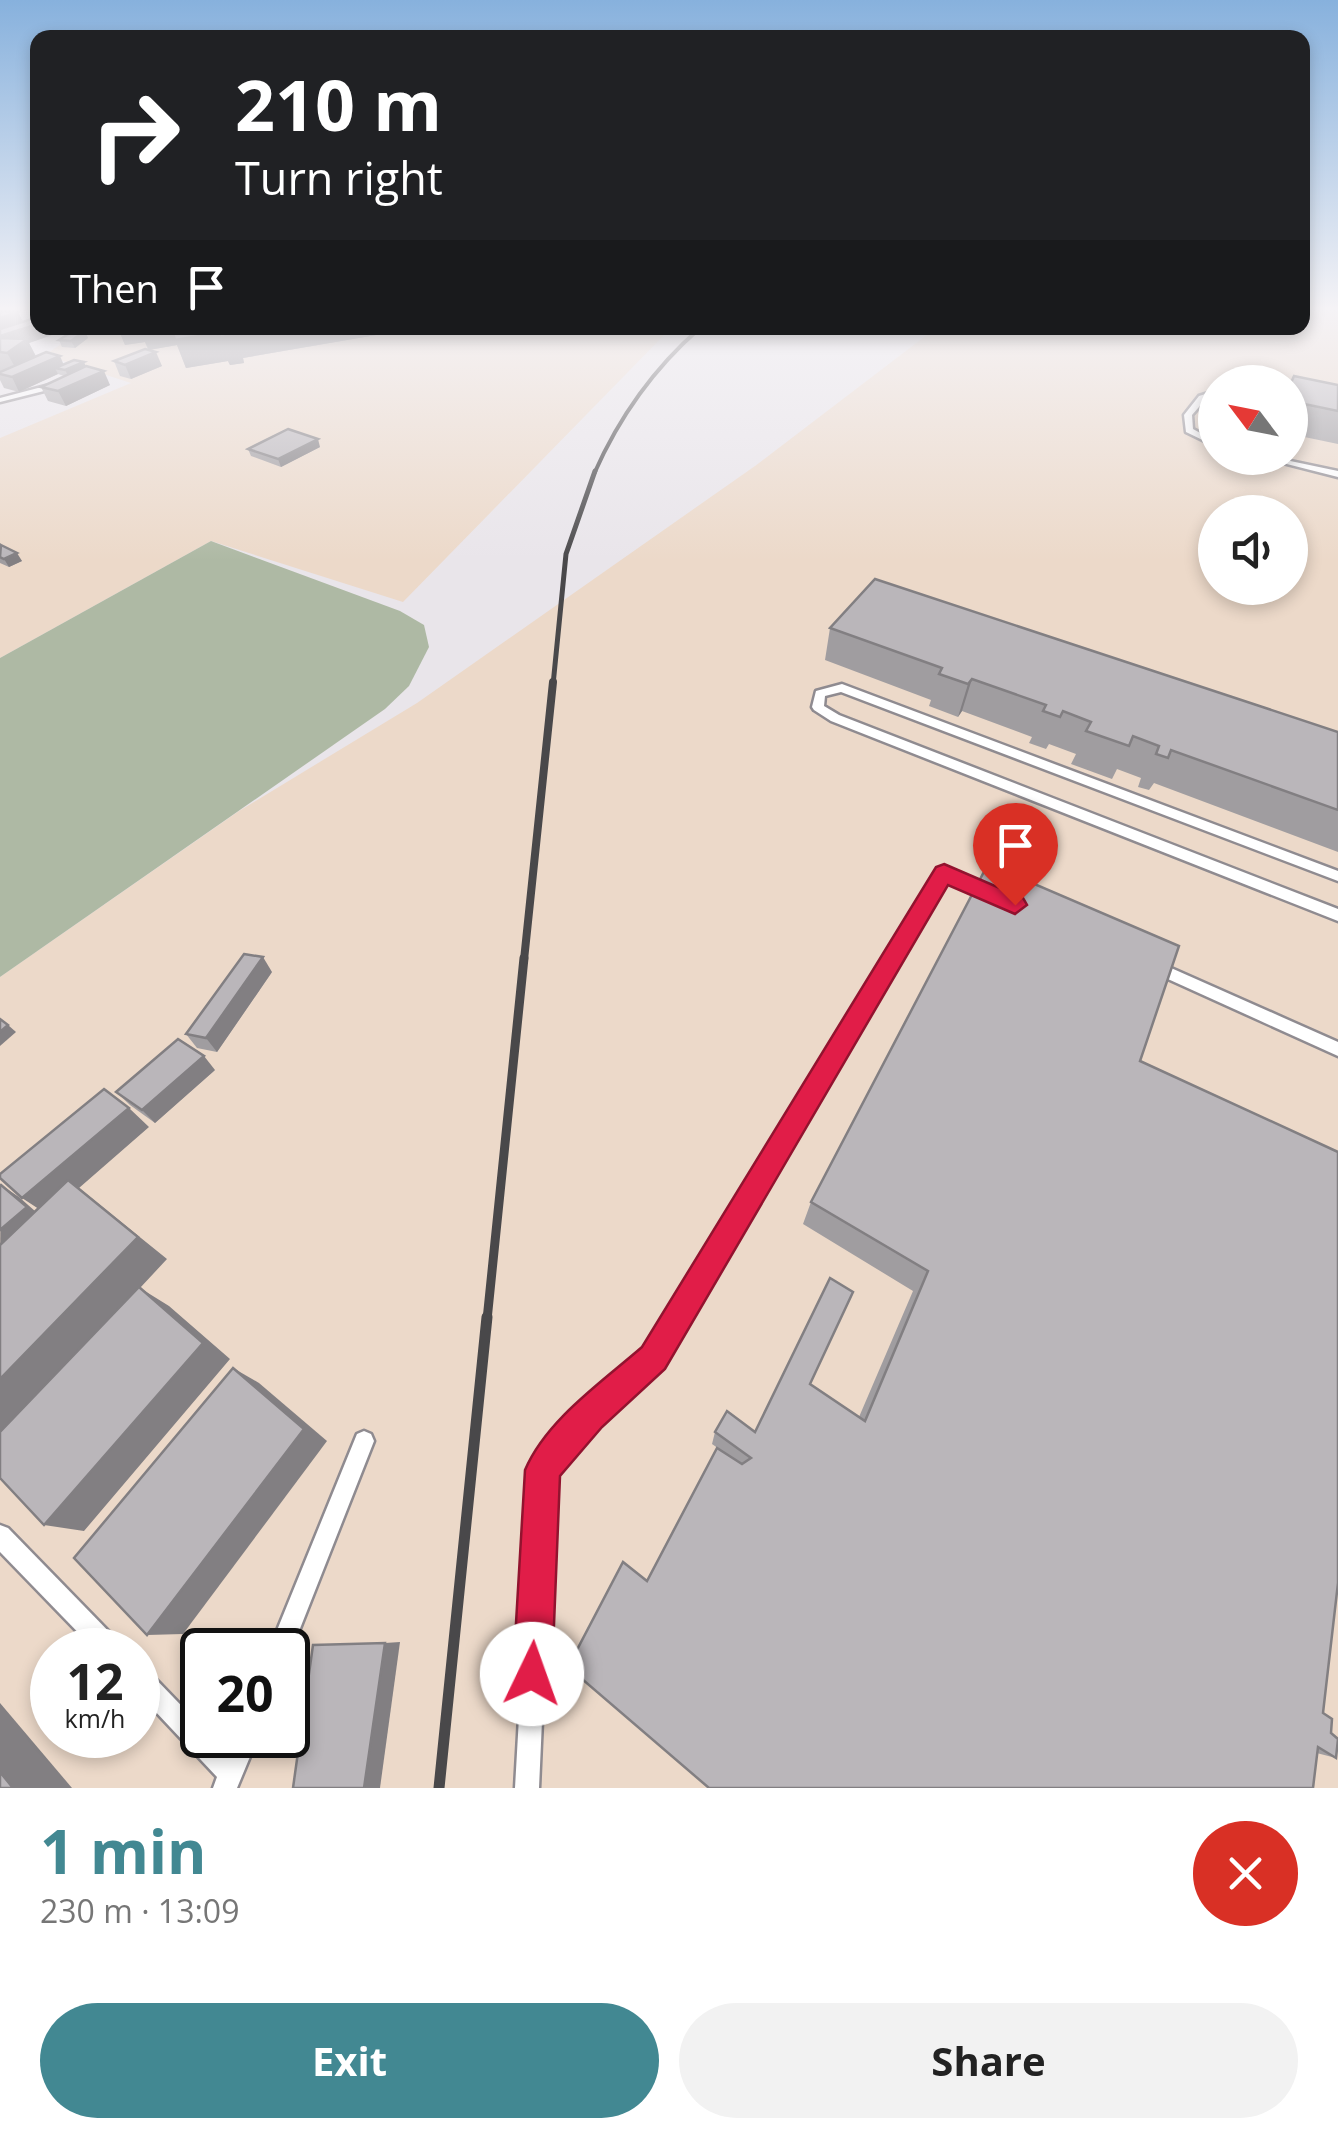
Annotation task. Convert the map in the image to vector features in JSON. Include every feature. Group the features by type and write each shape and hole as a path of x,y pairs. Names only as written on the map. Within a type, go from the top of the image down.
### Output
{"lane":[{"path":"1198,403 1188,414 1189,430 1198,435"},
{"path":"1308,467 1338,474"},
{"path":"1338,876 842,688 820,694 818,708 835,718 1338,915"},
{"path":"527,1788 543,1470 590,1415 653,1358 944,873 1015,905"},
{"path":"1141,961 1338,1049"},
{"path":"290,1628 364,1442"},
{"path":"0,1536 90,1628"},
{"path":"160,1702 228,1781"}],"shaded area":[{"path":"104,394 606,394 403,602 211,541 0,658 0,438"},
{"path":"849,394 1198,394 1198,475 1308,475 1308,394 1338,394 1338,1788 0,1788 0,977 239,811 417,703 755,466"}],"green space":[{"path":"211,541 400,611 424,625 429,647 409,686 385,709 0,977 0,658"}],"building":[{"path":"1308,394 1338,394 1338,411 1308,405"},
{"path":"288,429 318,439 278,459 248,449"},
{"path":"1,545 17,553 0,557"},
{"path":"875,579 1338,732 1338,810 1171,750 1168,758 1156,754 1159,746 1133,736 1129,746 1086,731 1091,722 1063,711 1060,717 1043,711 1046,705 972,679 968,684 939,674 942,668 830,628"},
{"path":"988,864 1179,946 1140,1061 1338,1152 1338,1583 1323,1713 1332,1719 1331,1733 1338,1739 1336,1758 1318,1747 1313,1788 709,1788 568,1667 623,1562 647,1581 717,1448 742,1464 751,1458 715,1432 727,1411 755,1432 830,1278 853,1292 810,1384 865,1421 928,1271 811,1202"},
{"path":"244,954 263,957 206,1038 186,1034"},
{"path":"178,1039 204,1056 142,1110 116,1092"},
{"path":"104,1089 129,1108 22,1198 0,1178 0,1174"},
{"path":"68,1180 138,1237 0,1379 0,1245"},
{"path":"0,1186 27,1207 0,1230"},
{"path":"139,1287 203,1343 44,1525 0,1478 0,1432"},
{"path":"233,1368 304,1429 152,1628 140,1628 74,1558"},
{"path":"385,1643 364,1788 293,1788 297,1758 310,1758 313,1645"},
{"path":"0,1772 13,1788 0,1788"}],"railway":[{"path":"594,474 639,394"},
{"path":"553,685 566,554 595,471"},
{"path":"524,960 553,682"},
{"path":"487,1320 524,958"},
{"path":"439,1788 487,1317"}],"route":[{"path":"532,1674 543,1470 590,1415 653,1358 944,873 1015,905"}]}
